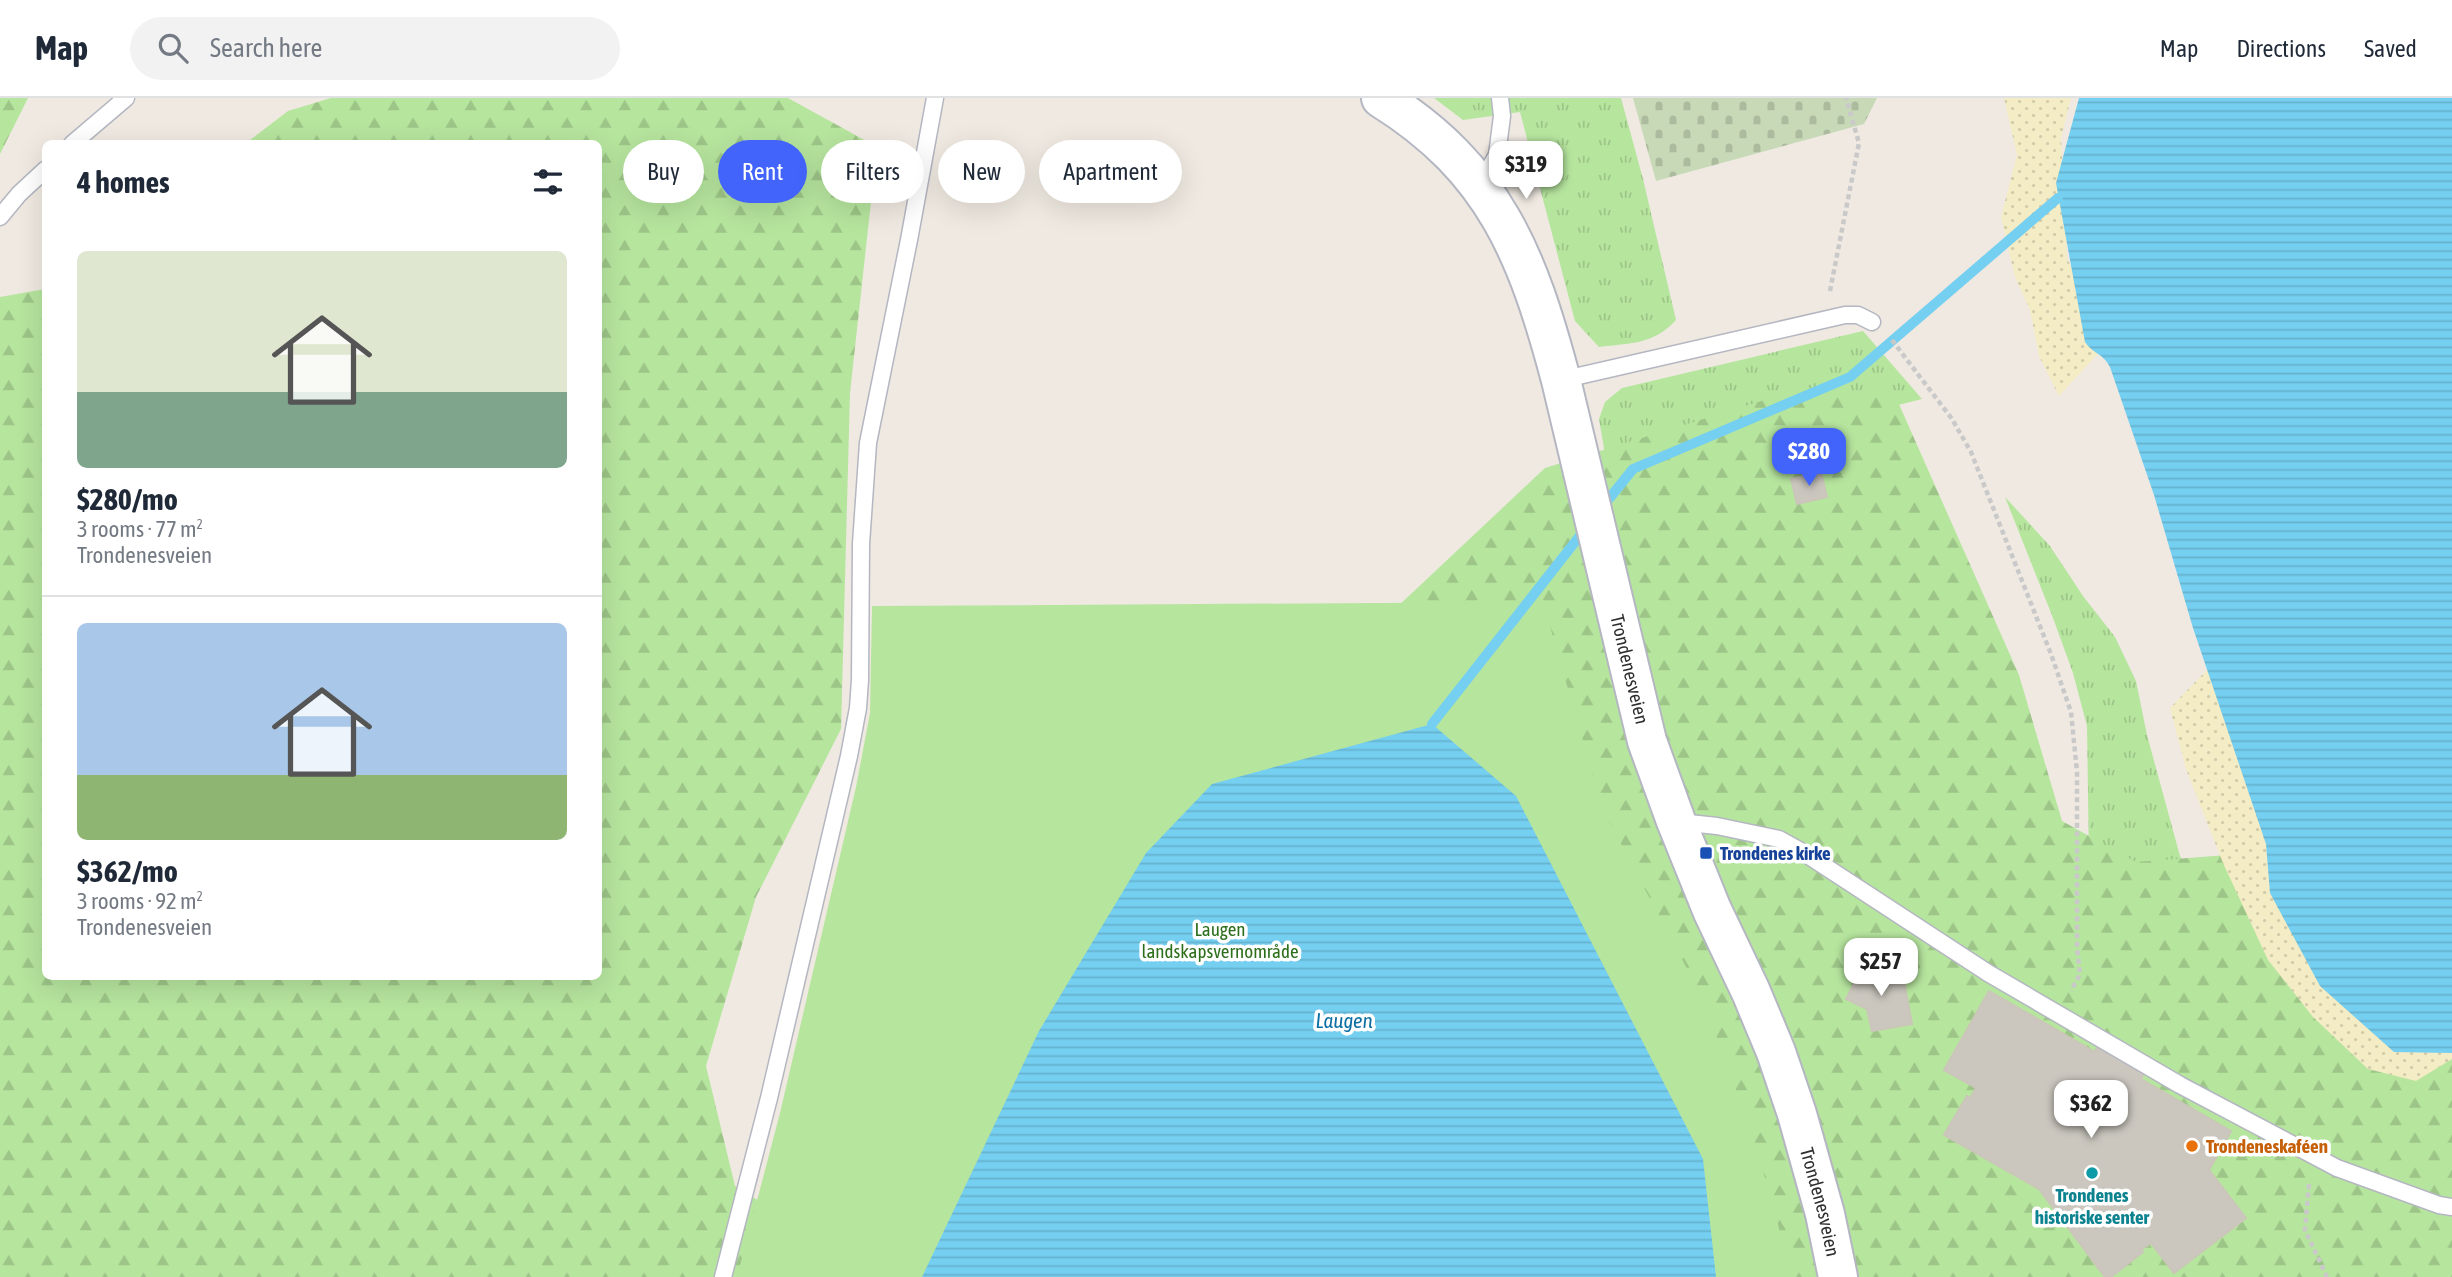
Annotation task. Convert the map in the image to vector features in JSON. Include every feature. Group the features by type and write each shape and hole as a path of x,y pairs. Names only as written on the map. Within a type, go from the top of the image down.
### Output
{"main road":[{"name":"Trondenesveien","path":"1381,98 1433,135 1480,185 1506,224 1525,265 1561,380 1647,741 1712,910 1776,1052 1797,1114 1825,1214 1838,1277"}],"lane":[{"path":"77,140 126,98"},
{"path":"723,1277 769,1098 849,756 860,680 861,544 868,443 935,98"},
{"path":"1480,185 1497,156 1502,116 1500,98"},
{"path":"0,217 42,173"},
{"path":"1561,380 1684,354 1824,319 1858,315 1872,322"},
{"path":"1676,821 1717,826 1779,839 1806,853 1988,973 2180,1085 2337,1168 2452,1208"}],"path":[{"path":"1824,319 1859,143 1846,98"},
{"path":"1872,322 1889,337 1922,378 1952,419 1971,452 2051,654 2071,712 2077,772 2077,947 2080,974 2056,1012"},
{"path":"2311,1155 2305,1230 2327,1277"}],"green space":[{"path":"0,98 28,98 0,154"},
{"path":"331,98 788,98 864,140 821,140 821,203 871,203 850,393 841,729 756,897 706,1066 735,1186 830,1245 1362,640 1545,468 1784,394 1894,393 2019,675 2062,821 2136,862 2266,852 2452,1053 2452,1277 0,1277 0,297 42,290 42,980 602,980 602,140 250,140 288,111"},
{"path":"1434,98 1621,98 1676,320 1650,338 1599,347 1575,321 1520,112 1463,120"},
{"path":"1633,98 1877,98 1864,124 1656,181"},
{"path":"1863,331 1922,399 1609,478 1599,419 1605,402 1622,388"},
{"path":"2005,497 2050,546 2083,596 2115,637 2136,681 2147,735 2180,856 2214,923 2090,927 2087,726 2073,673"},
{"name":"Laugen landskapsvernområde","path":"1543,602 1603,810 1703,999 1757,1149 1789,1264 1790,1277 737,1277 780,1113 856,787 870,713 872,606"}],"sand":[{"path":"2004,98 2071,98 2061,138 2067,258 2105,346 2059,396 2039,356 2030,310 2015,277 2001,217 2017,155"},
{"path":"2211,666 2452,1024 2452,1059 2416,1081 2368,1069 2313,1017 2268,960 2223,863 2186,769 2170,708"}],"water":[{"path":"2079,98 2452,98 2452,1053 2394,1052 2320,986 2270,893 2266,844 2193,628 2154,495 2110,367 2085,342 2056,183"},
{"name":"Laugen","path":"1432,724 1516,796 1703,1159 1716,1277 922,1277 1039,1031 1146,853 1212,784"}],"building":[{"path":"1821,472 1827,497 1797,504 1791,479"},
{"path":"1865,962 1904,981 1912,1024 1872,1031 1867,1009 1846,999"},
{"path":"1989,991 2095,1052 2098,1046 2144,1073 2141,1079 2231,1131 2209,1170 2246,1218 2174,1273 2151,1243 2111,1277 2105,1277 2039,1189 1944,1135 1967,1096 1970,1098 1976,1088 1944,1070"}],"waterway":[{"path":"1600,510 1633,469 1850,377 2058,198"},
{"path":"1432,724 1586,528"}],"place":[{"name":"Trondenes kirke","path":"1706,853"},
{"name":"Trondeneskaféen","path":"2192,1146"},
{"name":"Trondenes historiske senter","path":"2092,1173"}]}
